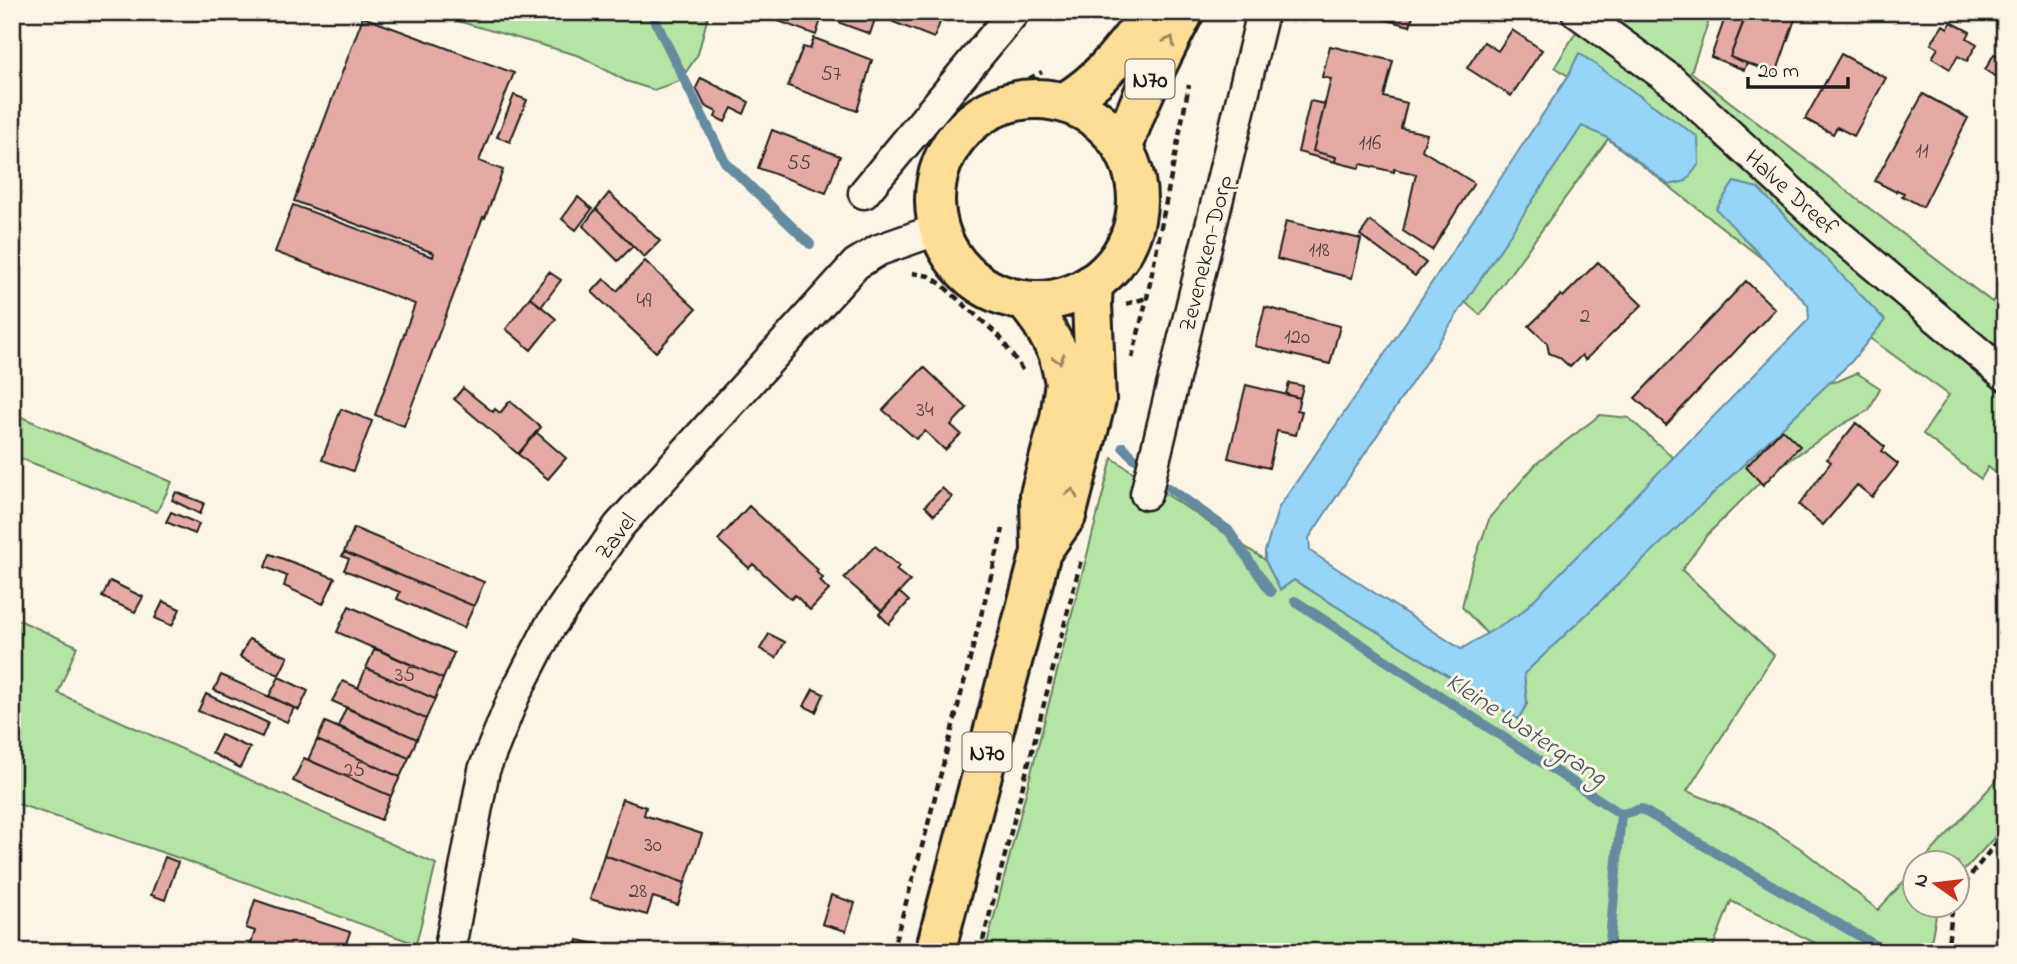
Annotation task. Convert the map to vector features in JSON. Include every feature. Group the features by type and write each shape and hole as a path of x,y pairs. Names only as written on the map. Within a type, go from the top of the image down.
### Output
{"main road":[{"name":"N70","path":"1065,102 1082,93 1102,75 1147,19 1149,12"},
{"name":"N70","path":"1123,148 1145,89 1184,12"},
{"path":"1038,98 1065,102 1088,112 1108,128 1123,148 1133,172 1137,196 1135,221 1126,245 1112,266 1093,283 1072,294 1049,300 1025,300 1002,295 981,285 963,270 948,251 939,229 934,202 938,176 947,150 964,128 986,111 1011,101 1038,98"},
{"name":"N70","path":"1041,552 1066,516 1096,400 1093,283"},
{"name":"N70","path":"935,952 1041,552 1040,494 1060,418 1065,382 1058,352 1025,300"}],"street":[{"path":"864,193 1013,12"},
{"name":"Zeveneken-Dorp","path":"1146,494 1264,12"},
{"name":"Halve Dreef","path":"1577,12 1672,81 1829,227 2005,375"},
{"name":"Zavel","path":"449,952 484,770 514,696 557,617 619,526 856,264 879,250 939,229"}],"path":[{"path":"982,94 993,88 1026,80 1048,69"},
{"path":"1130,364 1147,298 1189,84"},
{"path":"910,273 929,276 941,284 1000,337 1022,369 1024,379"},
{"path":"892,952 926,832 1003,528"},
{"path":"980,952 1084,547"},
{"path":"1972,874 2005,832"},
{"path":"1947,952 1951,918"}],"green space":[{"path":"426,12 709,12 698,54 680,81 654,90 626,81 580,56"},
{"path":"1588,12 1712,12 1691,72 1992,302 2005,281 2005,480 1988,467 1981,479 1923,434 1949,395 1804,291 1608,139 1480,315 1465,302 1600,98 1555,67"},
{"path":"1857,373 1880,388 1869,410 1843,424 1766,476 1707,535 1682,570 1774,655 1687,791 1755,819 1800,848 1878,910 1902,883 1902,918 1936,918 1929,952 1833,952 1731,901 1711,952 985,952 1112,458 1265,560 1280,589 1294,580 1518,719 1527,704 1524,674 1462,607 1471,569 1490,517 1537,463 1600,415 1629,418 1681,465 1812,386 1838,381"},
{"path":"12,413 172,482 157,512 12,455"},
{"path":"12,617 77,646 58,693 436,864 416,944 170,855 12,802"},
{"path":"2005,771 2005,826 1972,862 1972,848 1935,848"}],"water":[{"path":"1579,53 1698,137 1699,164 1686,181 1669,185 1608,138 1582,126 1309,538 1310,551 1461,649 1521,613 1809,319 1808,305 1716,209 1734,182 1758,188 1885,320 1852,361 1524,674 1527,704 1518,719 1294,580 1280,590 1265,560 1265,551 1279,507 1382,358 1568,76"}],"building":[{"path":"781,12 811,12 822,16 816,35 778,21"},
{"path":"844,12 858,12 875,19 870,34 840,23"},
{"path":"897,12 944,12 934,38 893,22"},
{"path":"1372,12 1414,12 1410,26 1371,16"},
{"path":"1747,12 1773,12 1795,19 1776,74 1730,57"},
{"path":"1726,15 1744,21 1730,57 1747,63 1744,70 1711,57"},
{"path":"363,17 514,73 479,161 503,170 404,426 375,415 415,304 275,252 293,205 433,257 434,253 294,201"},
{"path":"1951,22 1970,32 1967,38 1977,44 1967,61 1958,56 1950,69 1932,58 1938,48 1931,44 1943,25 1948,28"},
{"path":"1512,30 1542,50 1511,96 1467,68 1484,42 1498,51"},
{"path":"814,38 872,60 857,111 788,86 803,47 810,49"},
{"path":"1330,46 1393,61 1384,97 1407,103 1401,128 1427,134 1422,150 1474,183 1432,250 1403,231 1416,174 1361,164 1359,168 1335,162 1336,157 1313,151 1331,79 1322,77"},
{"path":"1841,54 1886,78 1854,136 1837,127 1833,134 1805,119"},
{"path":"1994,54 2005,59 1998,78 1985,70"},
{"path":"701,78 749,102 744,114 732,108 725,122 715,117 717,112 705,106 696,88"},
{"path":"1923,94 1968,118 1923,207 1902,196 1904,193 1897,190 1896,192 1875,181"},
{"path":"514,95 527,100 510,142 497,137"},
{"path":"1310,101 1325,104 1313,151 1336,157 1335,162 1298,152"},
{"path":"772,130 840,156 826,193 758,168"},
{"path":"609,193 660,241 644,257 596,209"},
{"path":"578,197 592,209 576,230 562,219"},
{"path":"596,209 633,246 618,261 583,226"},
{"path":"1286,221 1361,239 1352,278 1277,259"},
{"path":"1370,221 1426,263 1415,276 1360,235"},
{"path":"645,261 696,309 656,352 592,292 604,279 617,291"},
{"path":"1598,262 1642,305 1585,360 1582,355 1570,367 1559,357 1549,353 1547,343 1529,326"},
{"path":"549,272 561,280 541,307 530,297"},
{"path":"1746,281 1775,309 1666,425 1635,398"},
{"path":"530,297 556,319 531,350 506,329"},
{"path":"1265,307 1340,326 1330,364 1255,346"},
{"path":"924,367 967,408 951,425 961,434 945,450 925,431 916,439 883,410"},
{"path":"1289,383 1303,386 1300,398 1286,394"},
{"path":"1246,385 1300,398 1297,410 1302,411 1296,435 1277,431 1269,468 1228,458"},
{"path":"463,388 493,412 495,409 500,413 510,401 541,427 518,454 454,399"},
{"path":"341,409 372,421 353,471 322,460"},
{"path":"1856,423 1885,447 1882,451 1898,464 1872,497 1857,485 1823,525 1799,505 1831,462 1827,459"},
{"path":"1782,429 1800,446 1763,485 1746,467"},
{"path":"536,432 566,458 548,479 518,454"},
{"path":"942,488 952,497 934,515 925,506"},
{"path":"176,492 204,503 200,514 172,500"},
{"path":"749,506 818,570 816,572 823,578 820,581 829,590 810,610 795,595 791,599 753,564 749,568 718,540"},
{"path":"171,512 199,524 195,534 166,522"},
{"path":"354,528 484,582 474,606 344,552"},
{"path":"875,546 899,566 896,570 910,581 882,611 844,578"},
{"path":"344,552 474,606 464,628 397,599 400,592 344,570 349,559 342,556"},
{"path":"270,554 335,578 323,604 284,586 287,576 265,567"},
{"path":"110,581 143,597 135,612 102,597"},
{"path":"899,592 909,601 889,624 879,614"},
{"path":"163,601 180,609 172,626 155,618"},
{"path":"349,606 454,653 443,679 337,632"},
{"path":"769,634 785,642 776,658 760,649"},
{"path":"249,639 288,657 279,675 240,657"},
{"path":"375,648 443,679 435,699 366,668"},
{"path":"366,668 435,699 426,719 358,688"},
{"path":"221,675 294,708 287,722 214,690"},
{"path":"279,677 308,691 299,710 269,696"},
{"path":"343,681 426,719 417,739 332,701"},
{"path":"813,689 824,694 816,712 804,706"},
{"path":"206,694 268,723 262,737 198,711"},
{"path":"346,708 417,739 409,758 338,726"},
{"path":"325,722 409,758 400,777 317,740"},
{"path":"221,735 250,748 240,768 212,753"},
{"path":"317,740 400,777 391,796 308,760"},
{"path":"304,758 391,796 381,820 293,781"},
{"path":"622,799 646,807 644,815 702,834 685,883 604,855"},
{"path":"604,855 685,883 678,905 653,897 647,915 590,899"},
{"path":"165,857 178,862 165,900 151,895"},
{"path":"831,895 855,903 846,931 822,924"},
{"path":"255,900 350,932 343,952 249,950 255,931 246,928"},
{"path":"578,940 616,948 615,952 576,952"}],"waterway":[{"name":"Kleine Watergrang","path":"651,12 725,162 810,244"},
{"name":"Kleine Watergrang","path":"1123,447 1135,459"},
{"name":"Kleine Watergrang","path":"1169,488 1228,530 1271,592"},
{"name":"Kleine Watergrang","path":"1295,601 1621,814 1609,952"},
{"path":"1621,814 1641,809 1887,952"}]}
